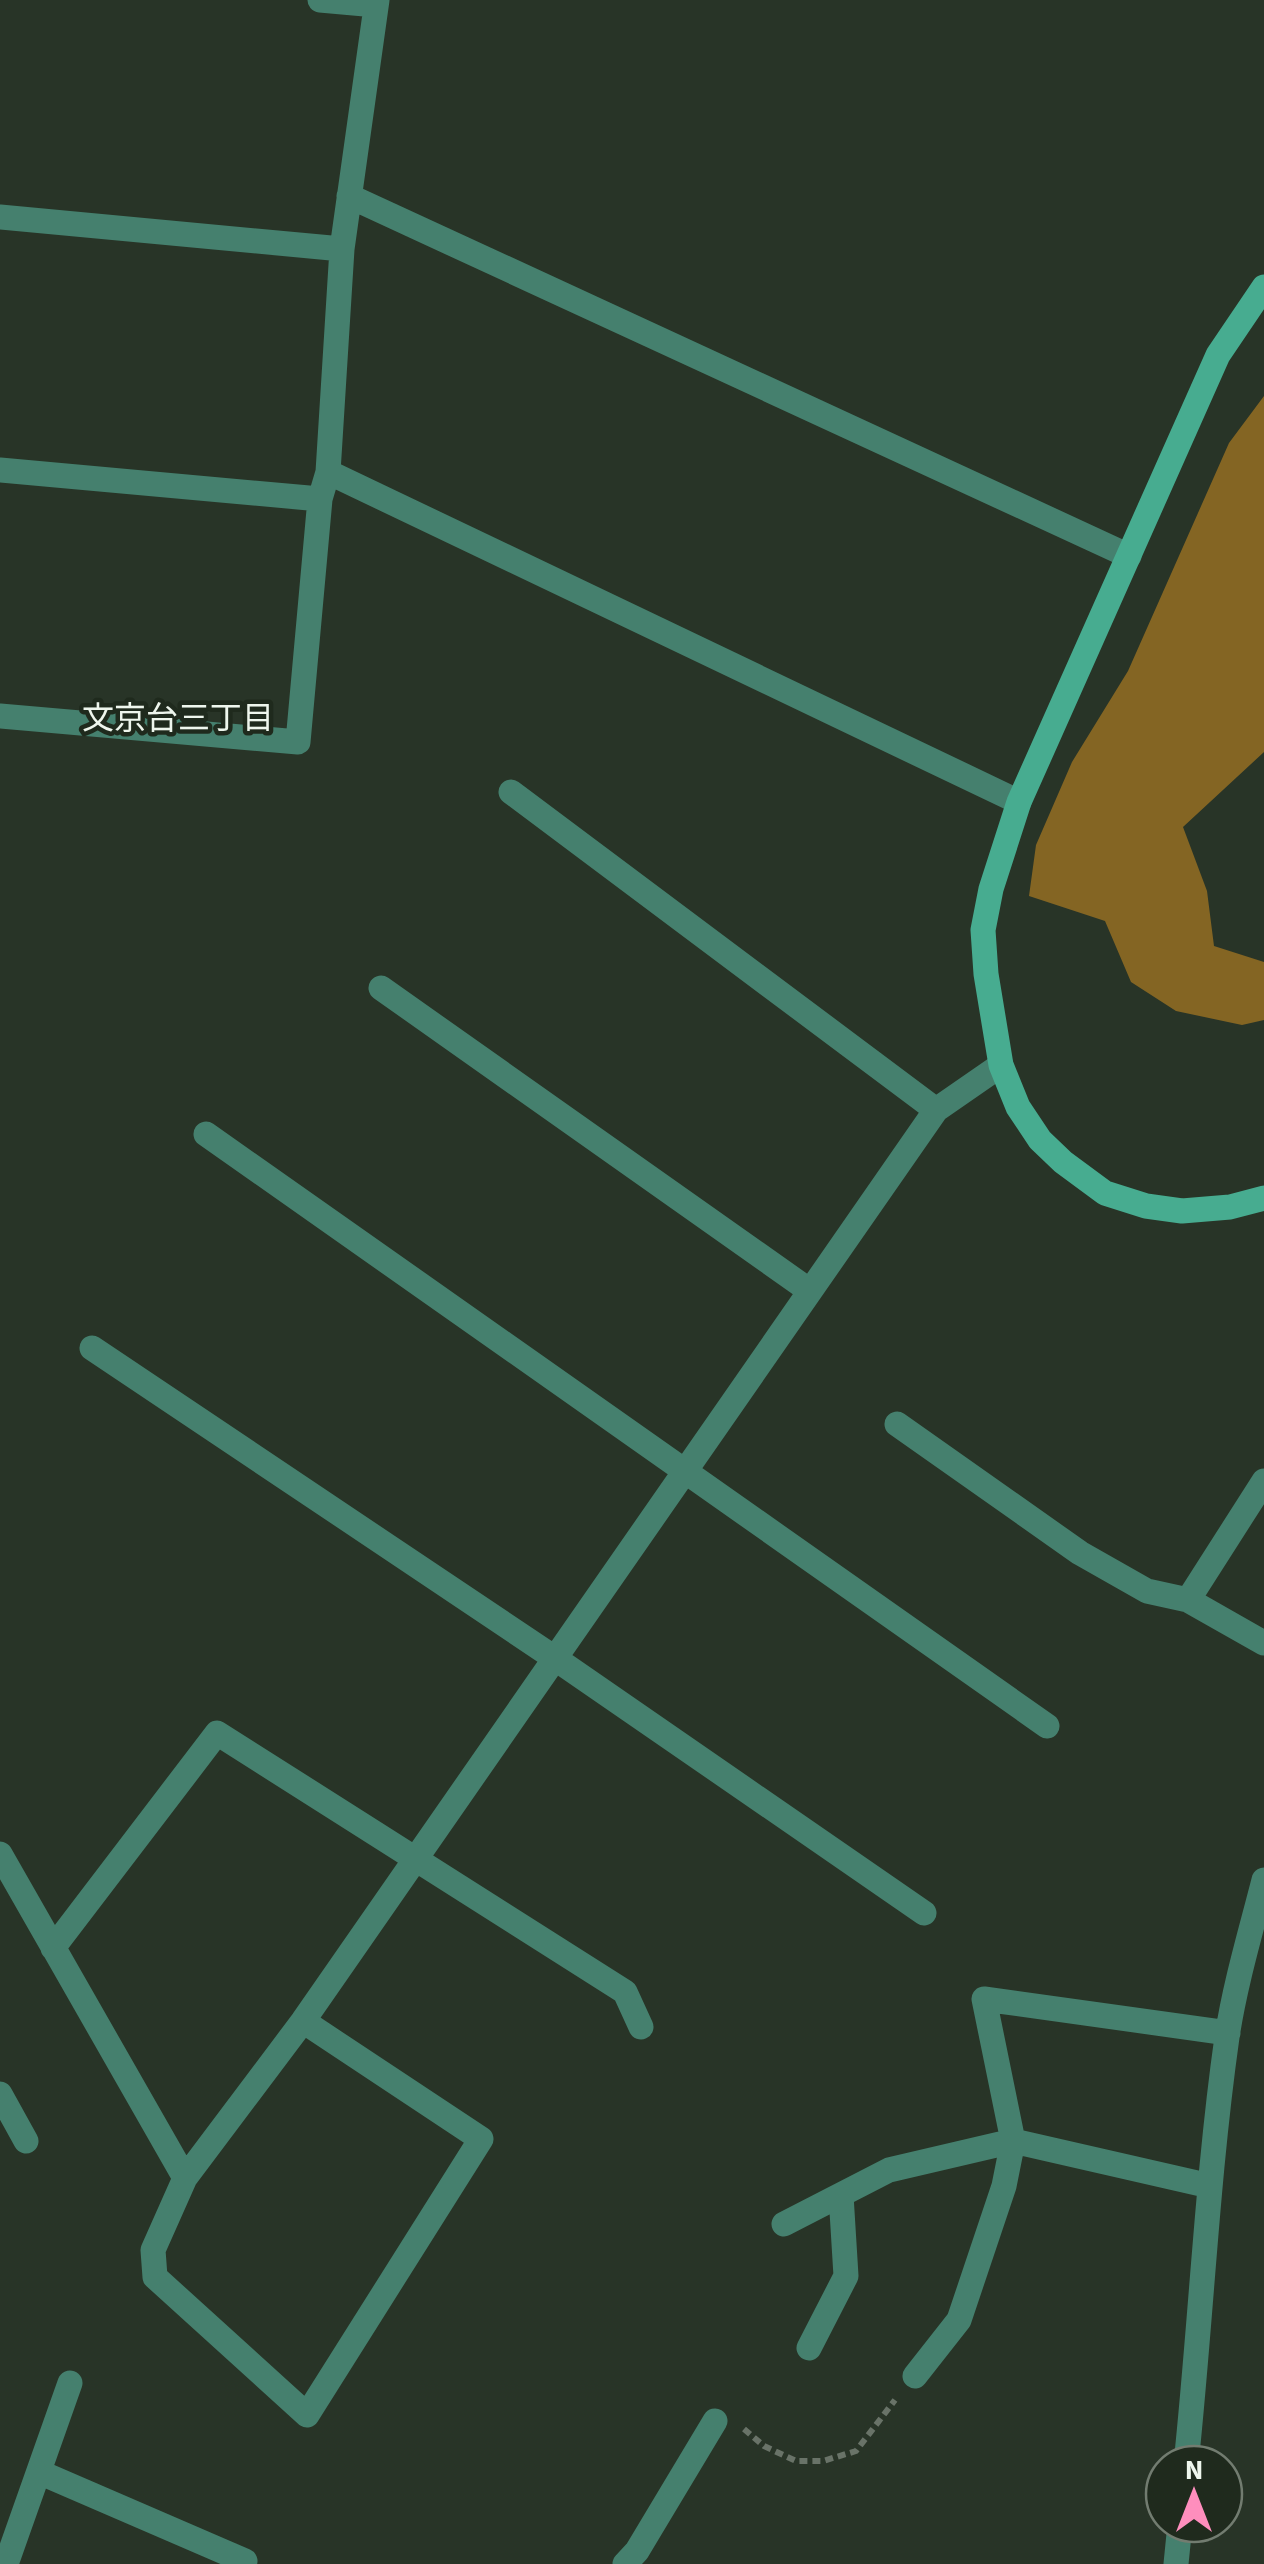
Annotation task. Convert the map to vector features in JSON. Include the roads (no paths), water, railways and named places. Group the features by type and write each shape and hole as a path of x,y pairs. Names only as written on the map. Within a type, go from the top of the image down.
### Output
{"street":[{"path":"0,716 298,742 320,500 328,472 342,249 376,2 320,0"},
{"path":"350,196 1129,556"},
{"path":"0,217 342,249"},
{"path":"1264,286 1218,355 1019,802 982,930 1001,1065 1018,1107 1040,1140 1063,1162 1105,1193 1146,1206 1182,1211 1230,1207 1264,1198"},
{"path":"0,470 320,500"},
{"path":"328,472 1019,802"},
{"path":"512,792 936,1110"},
{"path":"381,988 810,1290"},
{"path":"303,2021 481,2139 307,2415 156,2277 153,2250 185,2178 303,2021 936,1110 1001,1065"},
{"path":"206,1134 1046,1726"},
{"path":"92,1348 556,1659 924,1913"},
{"path":"897,1424 1080,1552 1147,1591 1188,1600 1264,1642"},
{"path":"1188,1600 1264,1481"},
{"path":"54,1948 216,1732 625,1992 641,2027"},
{"path":"0,1854 185,2178"},
{"path":"1188,2444 1210,2186 1228,2033 1264,1880"},
{"path":"915,2376 960,2320 1004,2186 1014,2141 984,1999 1228,2033"},
{"path":"0,2094 26,2141"},
{"path":"784,2224 889,2170 1014,2141 1210,2186"},
{"path":"809,2348 846,2276 841,2195"},
{"path":"6,2564 70,2384"},
{"path":"625,2564 715,2420"},
{"path":"39,2472 245,2561"}],"district":[{"name":"文京台三丁目","path":"178,719"}]}
